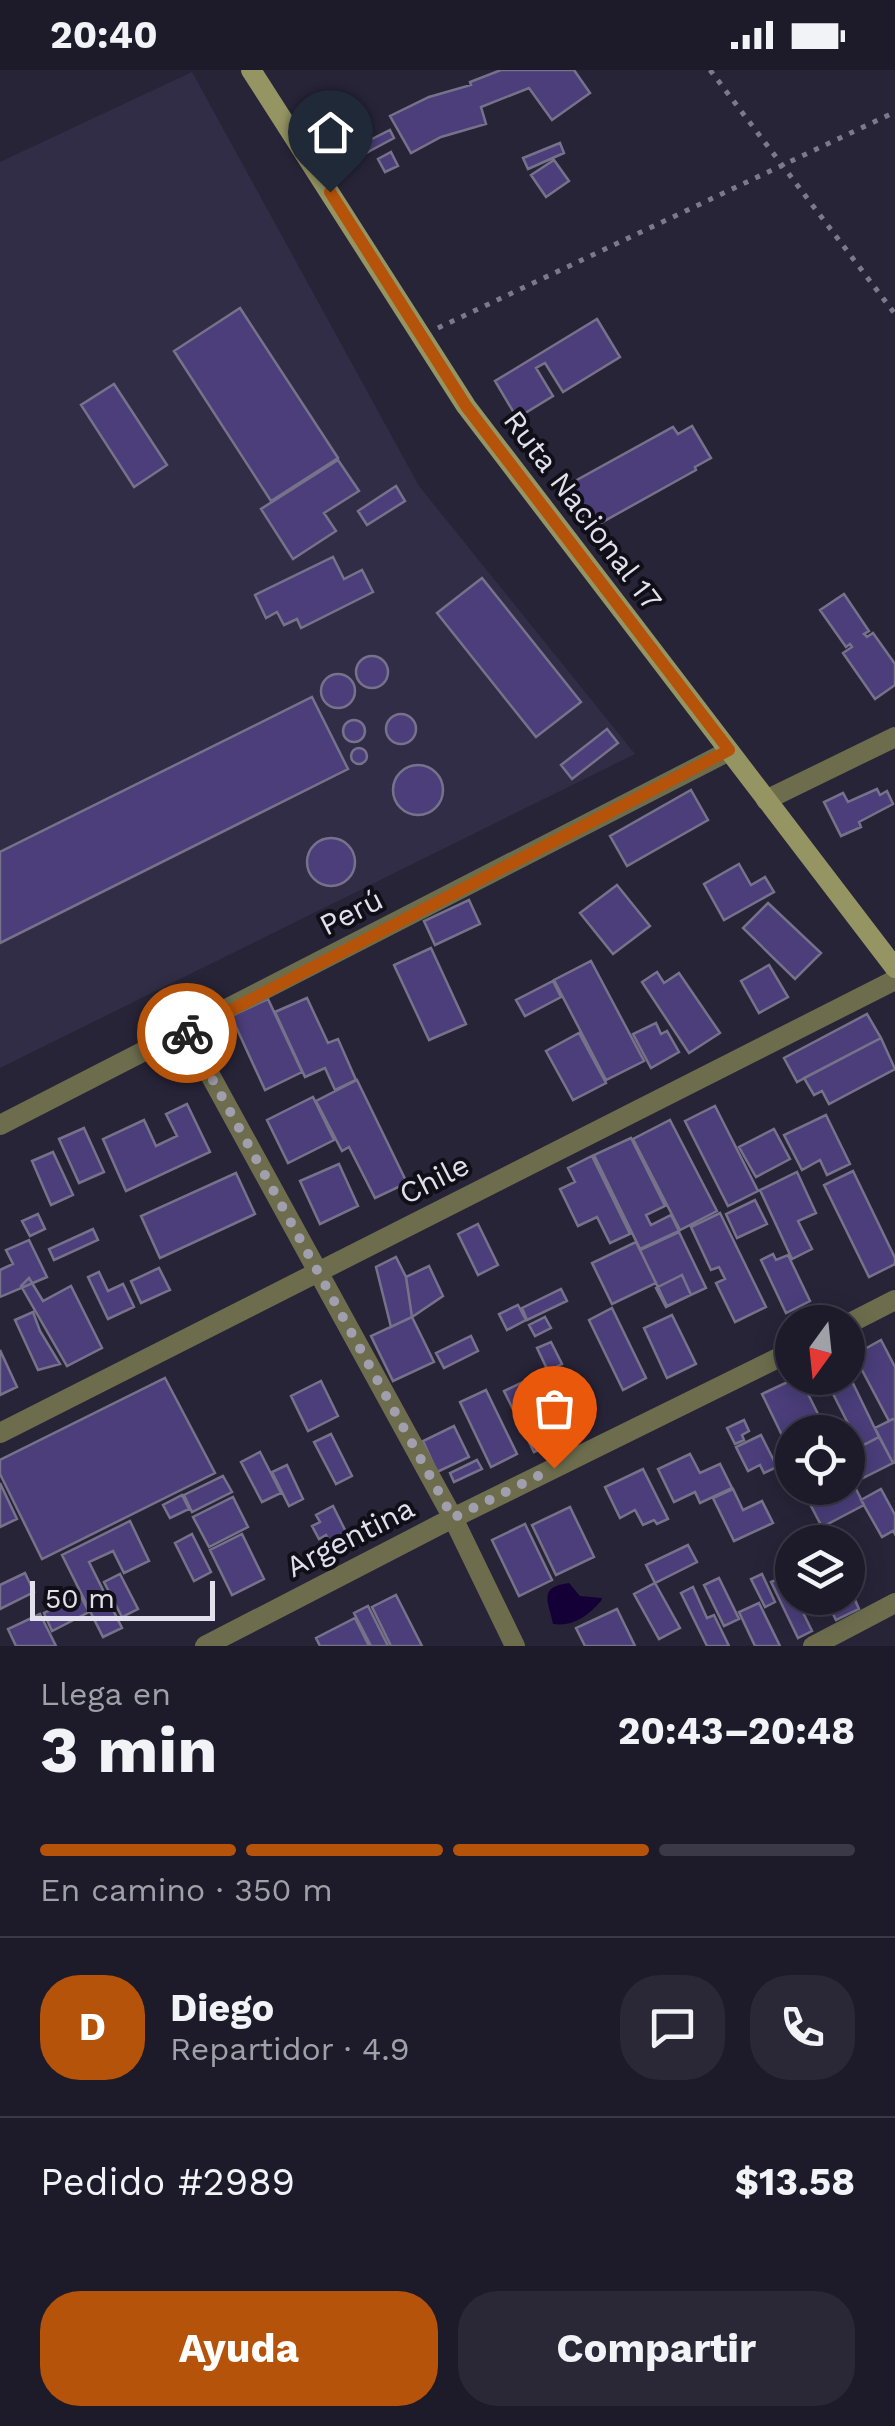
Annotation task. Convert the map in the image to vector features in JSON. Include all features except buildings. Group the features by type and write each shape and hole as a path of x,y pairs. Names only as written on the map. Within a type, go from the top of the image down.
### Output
{"street":[{"name":"Ruta Nacional 17","path":"251,70 466,406 895,968"},
{"path":"766,800 895,737"},
{"name":"Perú","path":"0,1124 729,750"},
{"name":"Chile","path":"0,1432 895,980"},
{"path":"186,1031 453,1518 515,1646"},
{"path":"865,1315 895,1300"},
{"name":"Argentina","path":"205,1646 775,1359"},
{"path":"813,1646 895,1603"}],"path":[{"path":"710,70 895,314"},
{"path":"422,336 895,112"}],"shaded area":[{"path":"192,72 419,486 635,754 0,1068 0,162"},
{"path":"569,1583 580,1596 602,1598 601,1601 580,1619 553,1624 549,1592"}],"way so far":[{"path":"187,1033 453,1518 554,1468"}],"route":[{"path":"187,1033 729,750 466,406 330,192"}]}
